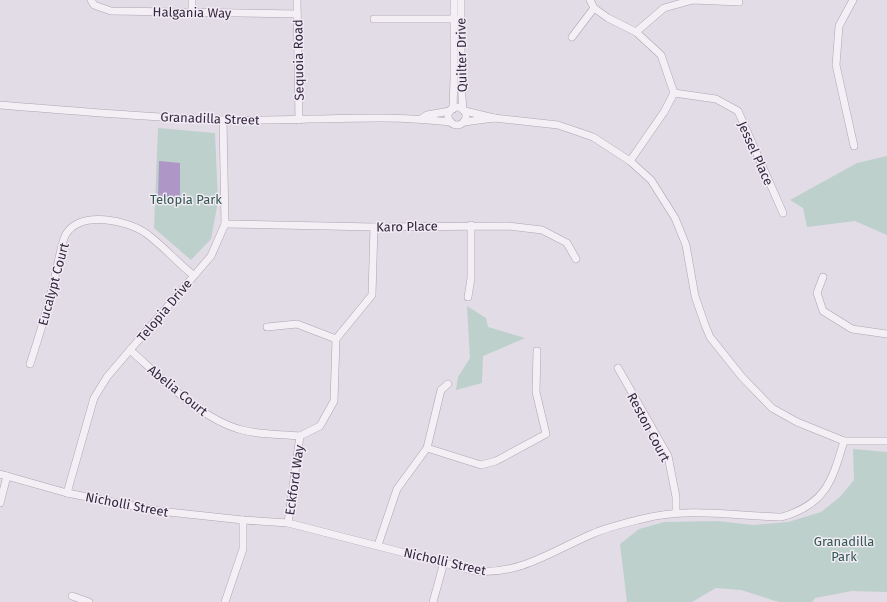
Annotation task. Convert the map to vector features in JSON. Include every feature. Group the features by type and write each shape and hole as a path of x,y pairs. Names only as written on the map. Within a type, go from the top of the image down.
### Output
{"street":[{"name":"Halgania Way","path":"91,0 94,5 111,10 297,14"},
{"path":"192,0 192,12"},
{"name":"Sequoia Road","path":"297,0 299,120"},
{"name":"Quilter Drive","path":"454,0 457,19 464,111"},
{"name":"Quilter Drive","path":"451,110 457,19 461,0"},
{"path":"590,0 594,8 608,18 636,32 660,55 674,93 664,112 630,161"},
{"path":"636,32 664,8 693,0 739,2"},
{"path":"853,0 839,26 836,65 854,146"},
{"path":"572,37 594,8"},
{"path":"374,20 457,19"},
{"name":"Jessel Place","path":"674,93 716,99 738,111 783,213"},
{"name":"Granadilla Street","path":"0,105 223,120 421,119 451,122"},
{"path":"494,118 464,122 459,125 451,122 449,117 451,110 458,107 464,111 494,118 558,125 593,137 630,161 651,180 675,218 686,246 695,296 710,337 742,377 772,408 797,422 844,441 887,441"},
{"name":"Granadilla Street","path":"421,119 427,115 451,110"},
{"path":"464,111 466,118 464,122"},
{"name":"Telopia Drive","path":"67,493 94,398 108,377 130,350 193,275 211,256 225,224 223,120"},
{"name":"Eucalypt Court","path":"30,364 48,308 66,234 76,224 85,221 102,220 124,222 147,234 193,275"},
{"name":"Karo Place","path":"225,224 374,227 471,225 508,226 542,230 567,243 576,259"},
{"path":"468,296 471,278 471,225"},
{"path":"267,327 297,324 336,339 372,295 374,227"},
{"path":"823,277 817,292 823,311 852,329 887,334"},
{"name":"Eckford Way","path":"288,522 300,436 320,426 334,401 336,339"},
{"name":"Abelia Court","path":"130,350 191,403 213,417 242,430 300,436"},
{"path":"427,448 481,465 496,461 546,434 536,392 537,351"},
{"name":"Reston Court","path":"618,368 668,456 676,497 676,512"},
{"path":"378,546 397,489 427,448 440,390 448,384"},
{"name":"Nicholli Street","path":"4,475 67,493 159,511 243,520 288,522 475,571 491,572 509,570 527,564 594,533 644,518 676,512 782,517 798,513 813,504 826,490 837,464 844,441"},
{"path":"0,503 4,475"},
{"path":"225,602 243,549 243,520"},
{"path":"433,602 444,562"},
{"path":"72,596 90,602"}],"green space":[{"name":"Telopia Park","path":"158,128 215,133 218,201 211,239 191,260 154,228"},
{"path":"887,156 887,235 855,221 807,227 803,208 790,200 857,163"},
{"path":"467,306 486,318 488,327 525,338 483,356 482,383 456,390 458,377 470,358"},
{"name":"Granadilla Park","path":"853,449 887,452 887,592 852,591 815,598 812,602 779,602 741,590 716,588 692,602 627,602 620,544 639,529 664,522 717,521 754,525 788,522 821,512 840,497 854,480"}],"shaded area":[{"path":"159,161 180,163 180,201 158,200"}]}
